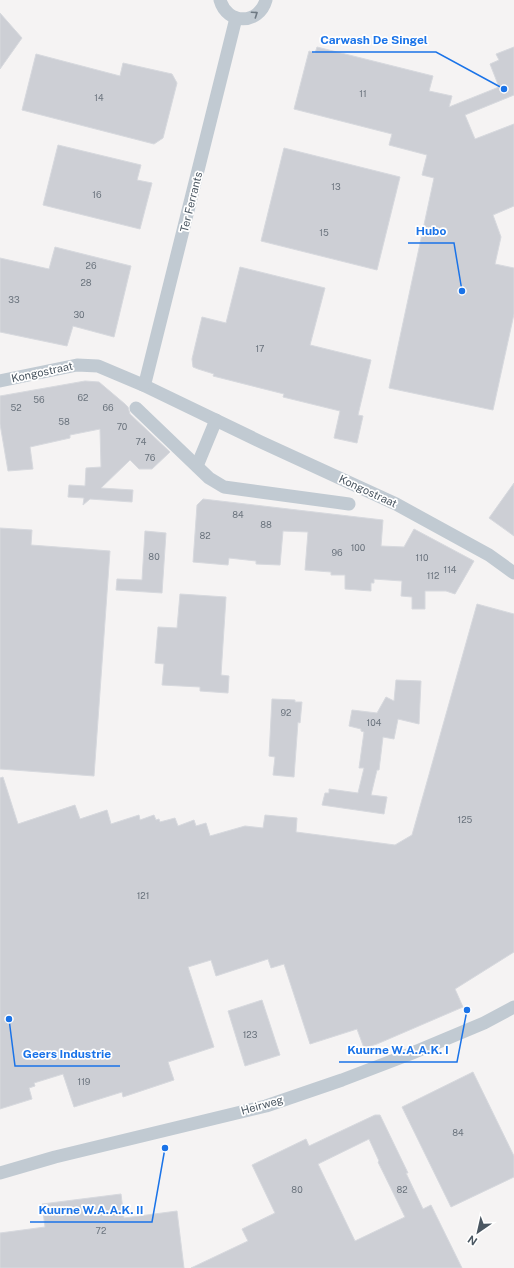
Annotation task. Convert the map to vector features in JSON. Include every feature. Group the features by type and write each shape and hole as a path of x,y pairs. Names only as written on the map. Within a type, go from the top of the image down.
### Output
{"street":[{"path":"220,0 221,6 226,12 236,18 244,19 252,17 259,12 264,6 266,0"},
{"name":"Ter Ferrants","path":"142,386 146,378 154,348 236,18"},
{"name":"Kongostraat","path":"0,381 77,365 98,366 396,504 489,555 514,573"},
{"name":"Kongostraat","path":"136,408 209,478 224,487 349,504"},
{"path":"197,466 216,420"},
{"name":"Heirweg","path":"0,1172 55,1157 266,1106 342,1080 410,1054 484,1023 514,1007"}],"building":[{"path":"0,13 22,38 0,69"},
{"path":"317,47 433,76 429,91 452,96 449,107 499,87 490,64 499,60 496,54 514,47 514,95 465,115 475,139 514,124 514,206 493,215 501,237 495,264 514,268 514,314 493,410 389,388 434,178 422,175 427,155 389,145 392,134 294,109 309,51 315,53"},
{"path":"36,54 120,76 123,63 172,74 177,83 163,138 154,144 22,110"},
{"path":"58,145 141,165 137,180 152,183 140,229 43,205"},
{"path":"284,148 400,177 377,270 261,241"},
{"path":"55,247 131,266 114,337 73,326 67,346 0,332 0,258 49,269"},
{"path":"240,267 325,288 310,345 371,360 358,415 363,416 357,443 334,438 340,411 283,397 284,394 213,376 214,374 193,367 192,359 202,317 226,323"},
{"path":"85,381 99,382 125,404 128,407 130,414 170,452 152,469 139,469 130,460 101,488 133,490 132,502 90,499 83,505 84,498 68,497 69,485 85,486 86,468 101,467 100,429 70,435 70,438 30,447 33,469 8,471 0,424 0,396"},
{"path":"514,483 514,536 489,518"},
{"path":"203,499 383,520 381,546 404,547 414,529 474,561 455,594 446,591 425,591 425,609 412,609 412,597 401,596 402,581 374,579 374,583 371,583 371,591 345,589 345,575 331,575 331,572 305,570 308,532 283,531 280,565 256,564 256,561 229,558 228,565 193,562 197,505"},
{"path":"0,528 32,530 31,545 110,551 94,776 0,769"},
{"path":"145,531 166,533 162,593 116,590 117,579 142,580"},
{"path":"180,594 226,597 221,675 229,676 228,693 200,691 200,687 162,685 164,664 155,663 158,627 177,628"},
{"path":"477,604 514,614 514,952 455,989 463,1007 377,1044 364,1048 357,1029 310,1044 284,964 271,968 268,959 216,976 211,960 188,967 214,1047 168,1062 174,1080 123,1097 122,1092 74,1107 63,1074 34,1083 35,1086 29,1088 32,1099 0,1109 0,778 3,777 18,824 75,805 80,819 107,810 111,824 139,815 140,820 154,815 156,820 159,819 160,822 175,818 178,826 194,820 196,826 206,823 210,836 245,826 263,828 265,815 297,818 296,832 395,845 412,835"},
{"path":"396,680 421,681 419,724 398,719 394,739 383,737 379,770 377,770 371,795 387,797 384,814 322,805 325,793 329,793 329,789 358,793 364,768 359,768 364,732 361,731 361,729 349,726 352,710 377,713 386,697 394,701"},
{"path":"272,699 295,700 295,702 302,702 300,723 298,722 294,777 273,775 275,757 269,756"},
{"path":"262,1000 280,1055 245,1066 228,1011"},
{"path":"473,1072 514,1156 514,1177 451,1207 402,1107"},
{"path":"375,1115 380,1115 408,1173 406,1173 423,1209 431,1205 462,1268 191,1268 248,1241 242,1229 275,1213 252,1165 306,1139 309,1146","holes":["369,1139 379,1161 378,1162 405,1217 355,1241 318,1164"]},
{"path":"121,1194 124,1218 177,1211 184,1268 0,1268 0,1233 45,1227 42,1204"}],"place":[{"name":"Carwash De Singel","path":"504,89"},
{"name":"Hubo","path":"462,291"},
{"name":"Kuurne W.A.A.K. I","path":"467,1010"},
{"name":"Geers Industrie","path":"9,1019"},
{"name":"Kuurne W.A.A.K. II","path":"165,1148"}]}
